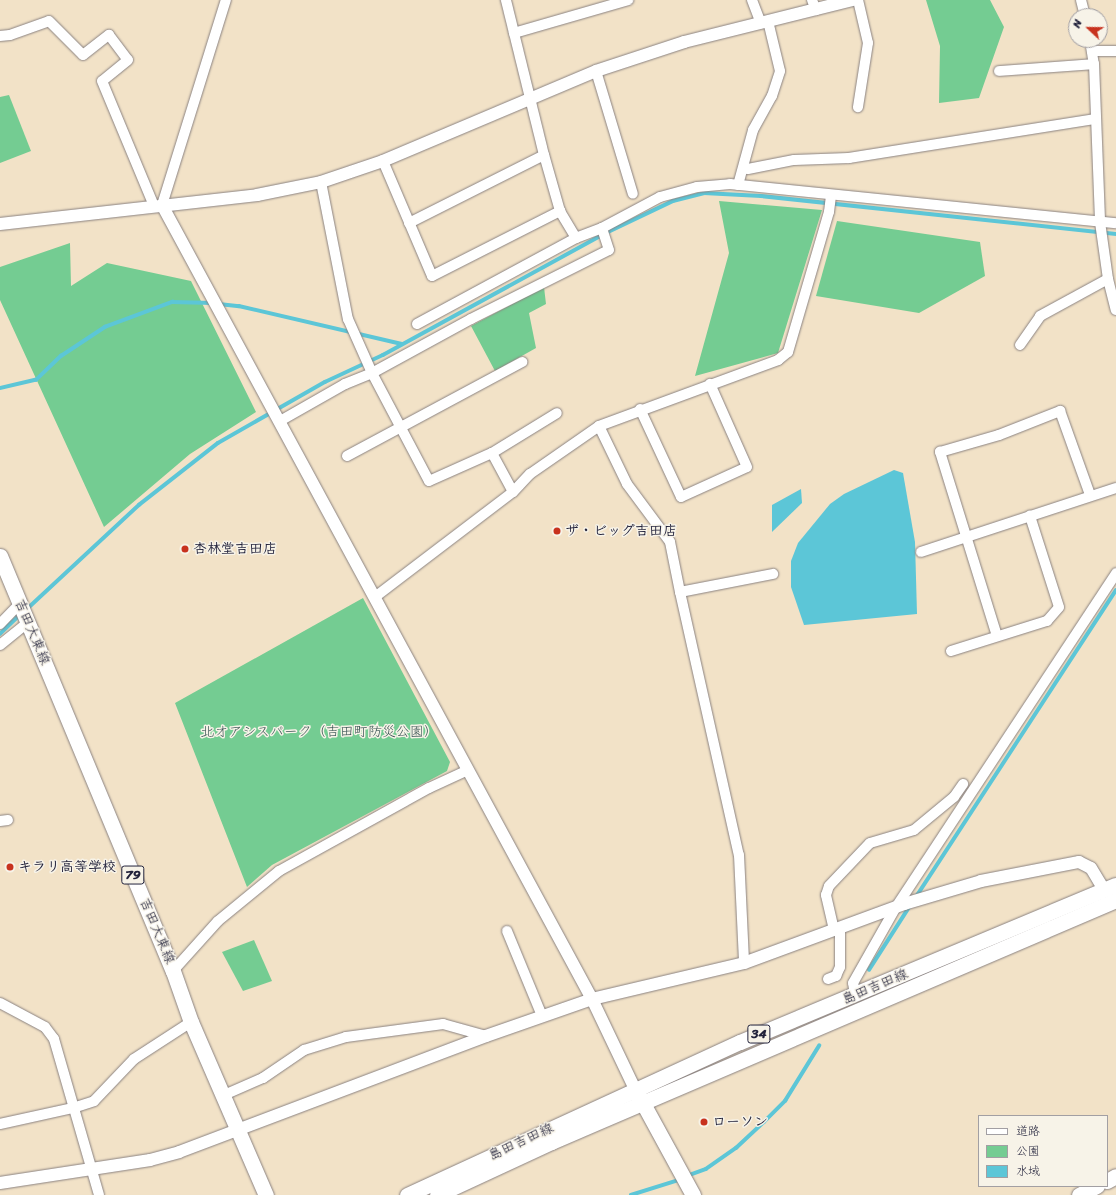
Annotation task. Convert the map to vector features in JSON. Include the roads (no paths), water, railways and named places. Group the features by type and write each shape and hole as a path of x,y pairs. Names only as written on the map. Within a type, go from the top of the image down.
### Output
{"main road":[{"name":"吉田大東線","path":"0,556 173,971 191,1022 224,1095 266,1195"},
{"name":"島田吉田線","path":"407,1195 635,1088 740,1042 1110,888"},
{"name":"島田吉田線","path":"437,1195 551,1142 860,1008 1116,900"},
{"path":"635,1088 690,1190"},
{"path":"1079,1195 1095,1187"}],"street":[{"path":"158,206 226,0"},
{"path":"506,0 528,99 560,211 576,238"},
{"path":"514,33 628,0"},
{"path":"738,185 753,130 772,96 780,71 765,22 752,0"},
{"path":"0,224 257,195 321,182 383,161 596,71 684,42 765,22 814,5 854,0"},
{"path":"858,0 868,43 858,107"},
{"path":"0,36 10,35 49,21 83,55 108,34 128,60 102,81 158,206 222,312 592,999 635,1088"},
{"path":"1091,48 1094,64 1094,119 1100,223 1108,279 1116,310"},
{"path":"1092,51 1116,51"},
{"path":"999,71 1094,64"},
{"path":"596,71 633,194"},
{"path":"748,169 794,160 849,158 1094,119"},
{"path":"409,223 544,155"},
{"path":"383,161 432,276 560,211"},
{"path":"321,182 350,325 371,371 429,481 492,453 558,414"},
{"path":"417,324 576,238 602,228 660,197 697,187 738,185 830,197 1100,223 1116,223"},
{"path":"375,598 513,492 530,474 599,426 640,409 778,360 788,352 829,212 830,197"},
{"path":"279,419 471,319 609,250 602,228"},
{"path":"1020,345 1040,316 1108,279"},
{"path":"346,456 522,362"},
{"path":"640,409 681,497 747,467 710,384"},
{"path":"996,636 940,452 999,435 1060,411 1090,495"},
{"path":"599,426 626,484 670,542 738,855 744,963"},
{"path":"492,453 513,492"},
{"path":"921,552 1090,495 1116,488"},
{"path":"951,651 1047,621 1058,607 1030,516"},
{"path":"855,995 852,983 900,906 1116,573"},
{"path":"680,592 773,574"},
{"path":"0,624 20,604"},
{"path":"0,645 28,621"},
{"path":"173,971 218,921 279,871 429,788 468,770"},
{"path":"828,979 836,976 840,967 837,929 826,895 829,886 870,843 914,830 954,797 963,784"},
{"path":"0,1183 92,1170 179,1152 239,1131 486,1036 592,999 744,963 900,906 981,880 1079,862 1091,868 1110,888"},
{"path":"507,931 542,1016"},
{"path":"0,1003 45,1027 54,1039 99,1195"},
{"path":"0,1124 73,1108 94,1101 134,1059 191,1022"},
{"path":"224,1095 263,1078 304,1050 346,1037 443,1024 486,1036"}],"water":[{"path":"894,470 903,473 915,542 917,614 804,625 791,587 791,561 798,543 830,504 844,494"},
{"path":"801,489 802,503 772,532 772,505"}],"waterway":[{"path":"27,609 139,505 218,443 325,382 383,355 606,233 673,201 704,193 761,196 1116,234"},
{"path":"0,388 36,380 61,356 105,327 172,302 213,303"},
{"path":"219,304 239,306 402,344"},
{"path":"916,897 1116,590"},
{"path":"0,634 21,614"},
{"path":"869,970 910,906"},
{"path":"687,1176 706,1169 736,1148 764,1122 785,1101 819,1046"},
{"path":"631,1195 679,1180"}],"place":[{"name":"ザ・ビッグ吉田店","path":"557,531"},
{"name":"杏林堂吉田店","path":"185,549"},
{"name":"キラリ高等学校","path":"10,867"},
{"name":"ローソン","path":"704,1122"}],"park label":[{"name":"北オアシスパーク（吉田町防災公園）","path":"319,732"}]}
